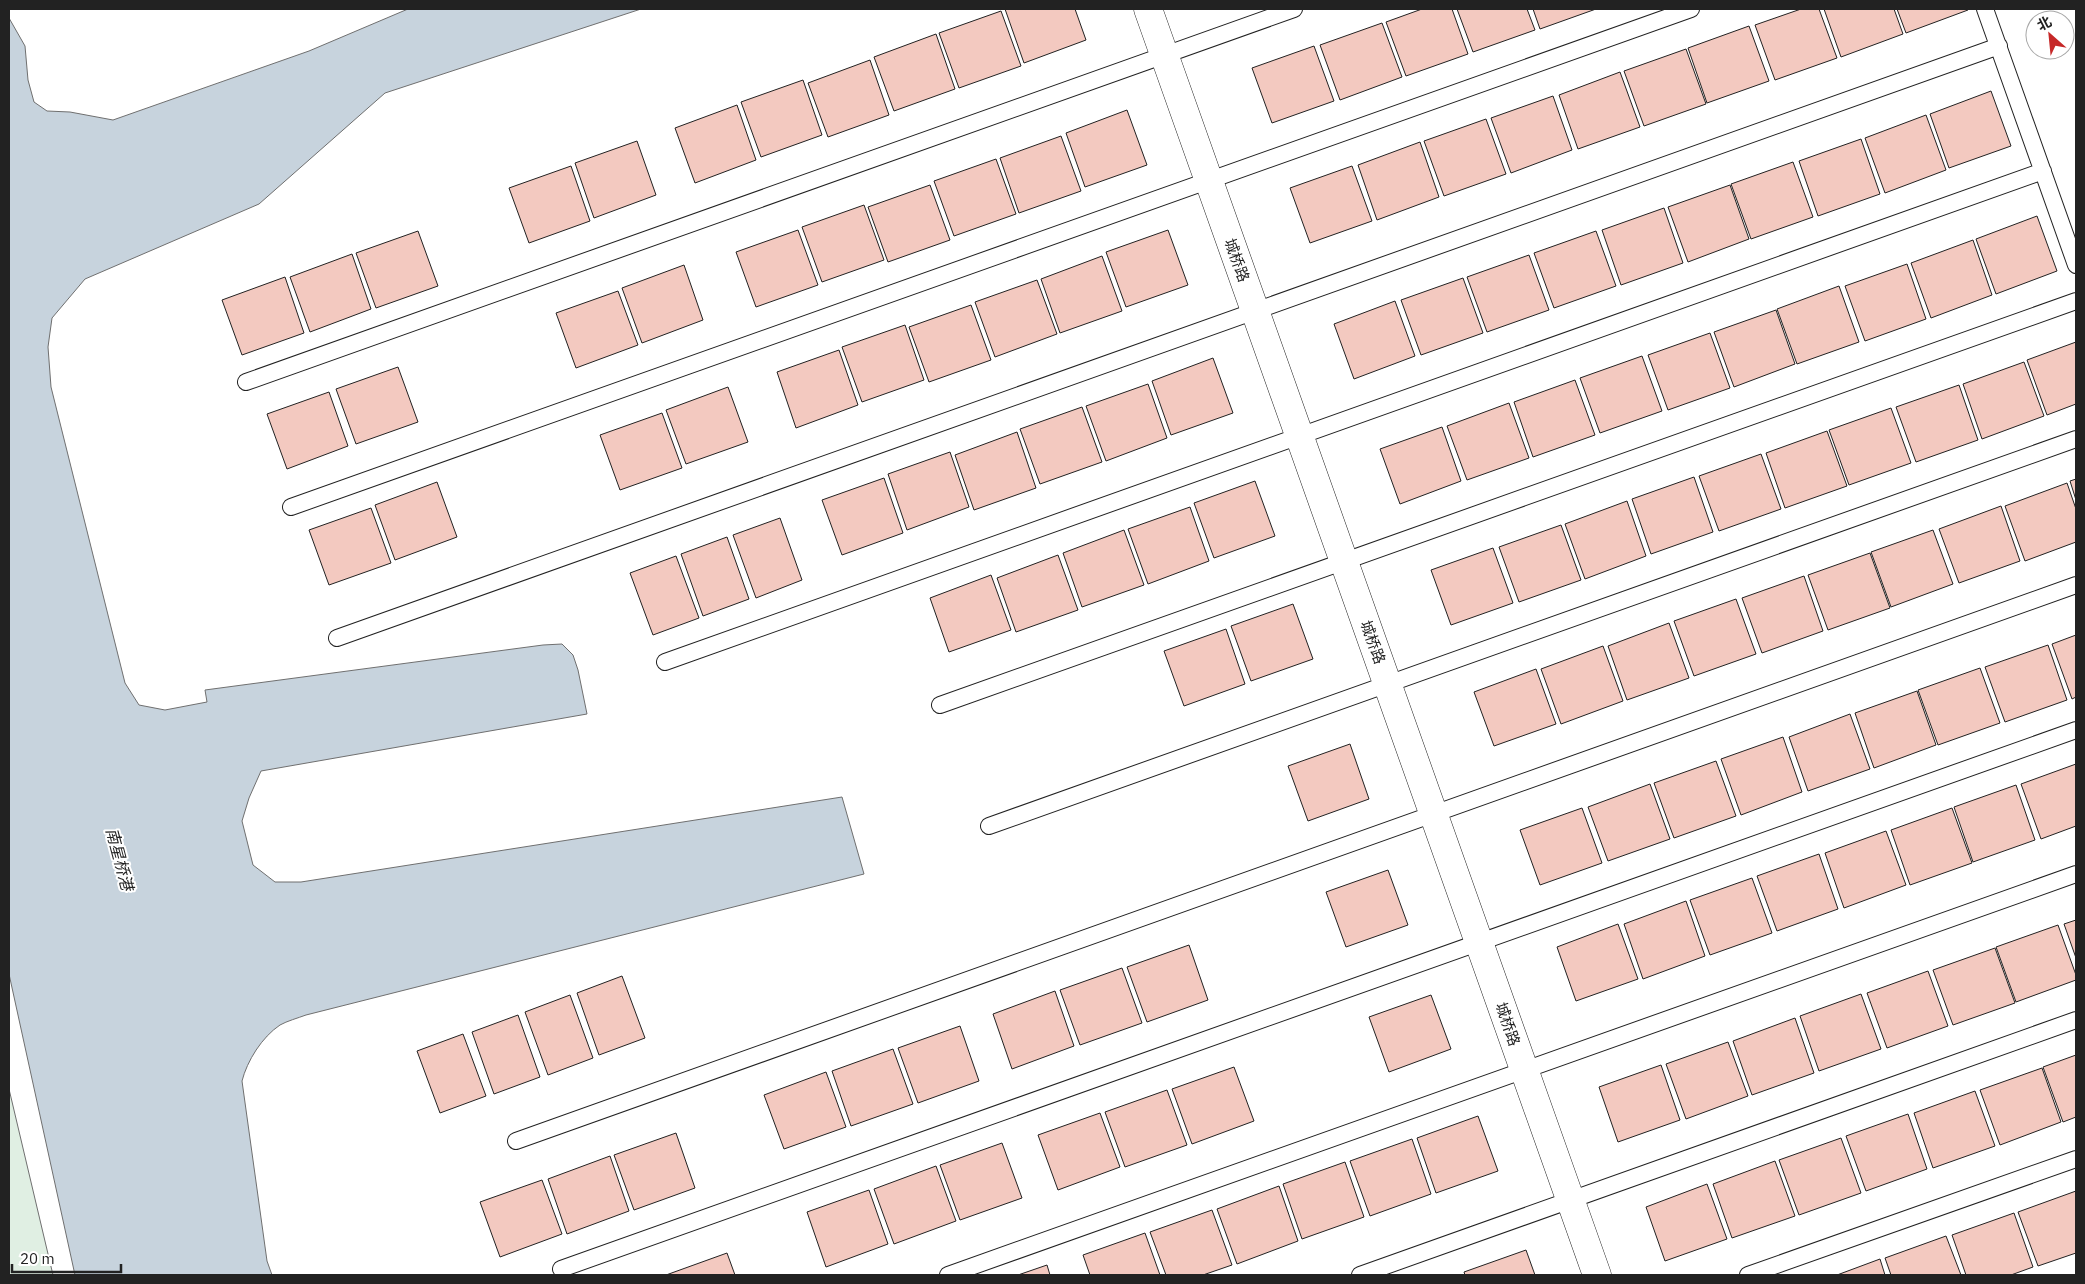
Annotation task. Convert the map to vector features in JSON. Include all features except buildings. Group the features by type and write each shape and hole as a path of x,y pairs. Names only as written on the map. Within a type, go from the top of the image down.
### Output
{"street":[{"name":"城桥路","path":"1148,9 1597,1275"}],"lane":[{"path":"246,382 1294,9"},
{"path":"291,507 1691,9"},
{"path":"1985,9 2076,265"},
{"path":"337,638 1999,46"},
{"path":"665,662 2043,171"},
{"path":"940,705 2076,301"},
{"path":"989,826 2076,438"},
{"path":"516,1141 2076,585"},
{"path":"561,1269 2076,730"},
{"path":"948,1275 2076,874"},
{"path":"1360,1275 2076,1020"},
{"path":"1748,1275 2076,1159"}],"green space":[{"path":"9,1089 53,1275 9,1275"}],"water":[{"name":"南星桥港","path":"408,9 641,9 385,93 259,204 85,279 52,318 48,347 51,387 125,683 139,705 165,710 207,702 205,690 543,645 562,644 573,655 587,714 261,771 249,798 242,821 253,865 275,882 301,882 842,797 864,874 306,1015 280,1025 267,1036 256,1050 242,1081 267,1261 272,1275 75,1275 9,974 9,18 25,46 28,80 34,102 47,111 70,112 113,120 309,51"}]}
